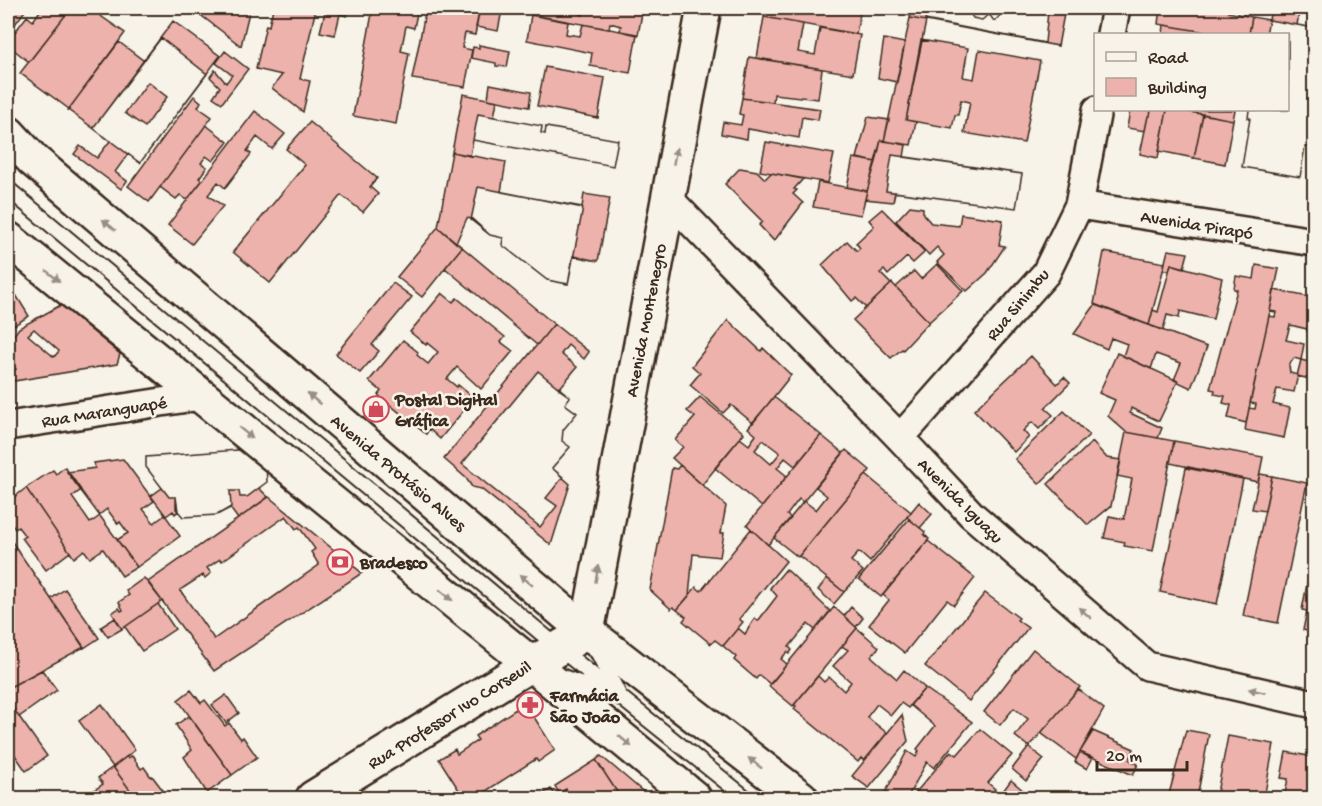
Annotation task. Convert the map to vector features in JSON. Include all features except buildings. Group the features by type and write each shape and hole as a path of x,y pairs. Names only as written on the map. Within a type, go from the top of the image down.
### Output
{"main road":[{"name":"Avenida Montenegro","path":"553,652 667,196 704,8"},
{"name":"Avenida Protásio Alves","path":"8,133 33,160 553,652 694,798"},
{"name":"Avenida Protásio Alves","path":"8,239 200,396 553,652 801,798"},
{"name":"Rua Professor Ivo Corseuil","path":"313,798 553,652"}],"street":[{"path":"1111,33 1116,8"},
{"name":"Rua Sinimbu","path":"900,438 1046,273 1079,205 1097,111"},
{"name":"Avenida Iguaçu","path":"667,196 972,515 1147,666 1314,704"},
{"name":"Avenida Pirapó","path":"1079,205 1314,242"},
{"name":"Rua Maranguapé","path":"8,426 200,396"}],"lane":[{"path":"8,189 553,652 621,697 746,798"},
{"path":"553,652 621,697"},
{"path":"553,652 621,697"}],"place":[{"name":"Postal Digital Gráfica","path":"376,409"},
{"name":"Bradesco","path":"340,562"},
{"name":"Farmácia São João","path":"530,705"}]}
